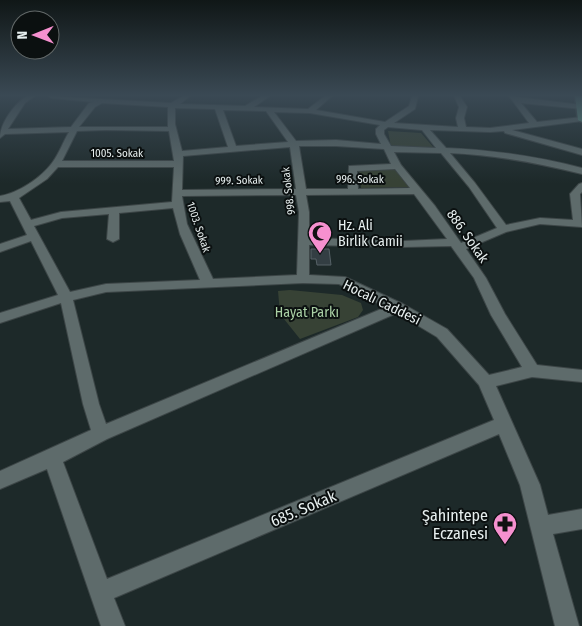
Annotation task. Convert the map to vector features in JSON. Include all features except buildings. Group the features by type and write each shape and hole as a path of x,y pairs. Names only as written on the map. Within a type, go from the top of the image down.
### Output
{"street":[{"path":"77,125 56,164 32,186 6,198 30,230 66,297 91,404 101,434"},
{"name":"1003. Sokak","path":"171,125 178,159 177,205 187,236 208,283"},
{"path":"224,125 232,149"},
{"name":"998. Sokak","path":"280,125 294,144 302,192 304,212 304,279"},
{"name":"886. Sokak","path":"385,125 380,129 380,134 397,166 480,278 498,315 532,371"},
{"path":"393,125 462,130 533,125"},
{"path":"461,125 462,130"},
{"path":"424,128 472,186 503,229"},
{"path":"2,133 74,129 171,129"},
{"path":"498,129 582,152"},
{"name":"1005. Sokak","path":"56,164 178,159 232,149 294,144 336,144 488,152 539,160 582,171"},
{"path":"353,192 352,168 397,166"},
{"path":"303,241 456,245 503,229 540,221 581,224 575,194 582,186"},
{"name":"996. Sokak","path":"302,192 418,192"},
{"name":"999. Sokak","path":"177,193 302,192"},
{"path":"0,248 30,230 61,215 177,205"},
{"path":"112,239 114,211"},
{"name":"Hocalı Caddesi","path":"0,318 66,297 106,288 304,279 342,280 398,308 442,333 486,382 530,485 566,626"},
{"path":"0,480 52,458 101,434 398,308"},
{"path":"486,382 532,371 582,376"},
{"name":"685. Sokak","path":"102,592 504,424"},
{"path":"52,458 113,626"},
{"path":"541,526 582,519"}],"green space":[{"path":"388,131 421,133 434,148 391,147"},
{"path":"396,169 409,187 361,188 359,170"},
{"name":"Hayat Parkı","path":"290,290 342,295 361,303 363,310 358,317 300,339 280,314 278,291"}],"place":[{"name":"Hz. Ali Birlik Camii","path":"320,254"},
{"name":"Şahintepe Eczanesi","path":"505,545"}]}
